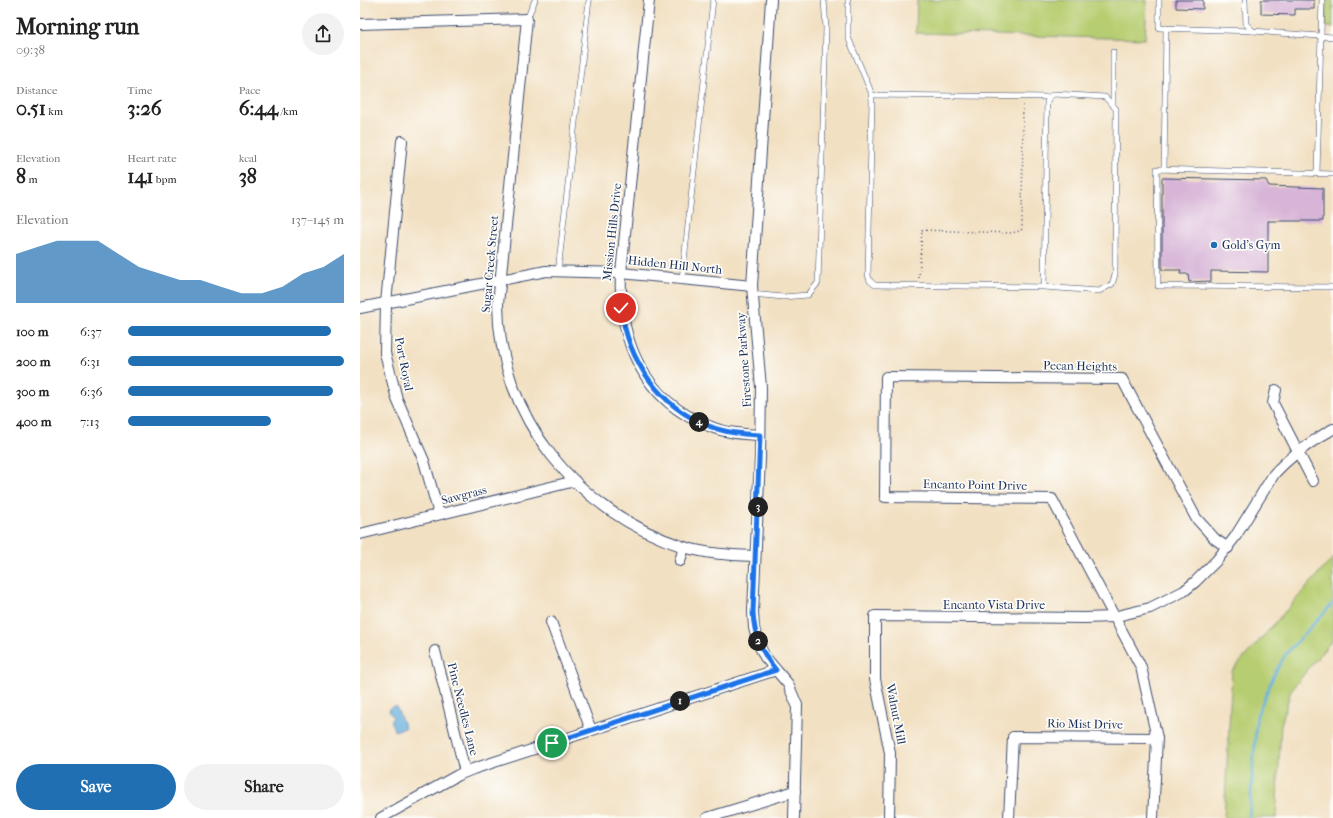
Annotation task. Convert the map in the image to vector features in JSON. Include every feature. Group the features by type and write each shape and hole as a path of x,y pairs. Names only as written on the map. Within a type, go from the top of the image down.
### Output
{"street":[{"name":"Mission Hills Drive","path":"649,0 621,272 621,308 626,337 638,363 654,387 675,406 704,424 721,430 760,435"},
{"name":"Firestone Parkway","path":"771,0 752,290 761,387 754,628 758,643 765,657 788,684 797,705 794,818"},
{"path":"360,24 527,19"},
{"name":"Sugar Creek Street","path":"527,19 500,280 498,327 508,372 516,396 531,427 548,452 574,480 610,509 654,535 684,547 716,553 755,556"},
{"name":"Port Royal","path":"402,141 386,303 384,332 385,352 397,399 424,461 439,514"},
{"name":"Hidden Hill North","path":"360,308 546,271 621,272 682,279 752,290"},
{"name":"Pecan Heights","path":"886,377 1122,379 1196,518 1215,539 1228,548"},
{"name":"Encanto Point Drive","path":"886,377 885,497 1052,499 1113,617 1141,667 1157,738 1153,818"},
{"path":"1276,390 1273,403 1313,481"},
{"path":"1113,617 1150,608 1184,591 1204,574 1228,548 1274,474 1297,452 1333,429"},
{"name":"Sawgrass","path":"360,534 574,480"},
{"path":"680,561 684,547"},
{"name":"Encanto Vista Drive","path":"875,616 1113,617"},
{"name":"Walnut Mill","path":"875,616 876,679 890,753 889,818"},
{"path":"550,622 591,730"},
{"name":"Pine Needles Lane","path":"435,651 465,772"},
{"path":"381,818 465,772 776,670"},
{"name":"Rio Mist Drive","path":"1009,818 1013,737 1157,738"},
{"path":"707,818 795,791"}],"lane":[{"path":"527,19 535,0"},
{"path":"558,271 589,0"},
{"path":"682,279 712,0"},
{"path":"752,290 783,297 808,295 818,283 826,28 824,0"},
{"path":"848,0 848,37 871,95 868,275 870,281 875,285 1044,287 1099,291 1112,284 1114,275 1116,109 1105,97 1054,94 1049,97 871,95"},
{"path":"1159,0 1159,28 1252,31 1333,37"},
{"path":"1245,0 1246,24 1252,31"},
{"path":"1317,173 1322,0"},
{"path":"1164,169 1166,28"},
{"path":"1113,52 1113,104"},
{"path":"1044,287 1047,102 1049,97"},
{"path":"1333,174 1157,169 1158,286 1333,287"}],"path":[{"path":"919,286 922,230 1012,233 1022,229 1023,97"}],"green space":[{"path":"917,0 1147,0 1145,39 916,33"},
{"path":"1326,0 1333,0 1333,28 1326,26"},
{"path":"1333,558 1333,639 1291,690 1281,725 1276,818 1224,818 1232,671"}],"water":[{"path":"396,706 405,728 394,731 391,720 393,717 389,712 390,708"}],"building":[{"path":"1176,0 1203,0 1203,9 1176,8"},
{"path":"1261,0 1314,0 1314,9 1295,9 1295,15 1261,14"},
{"name":"Gold's Gym","path":"1162,178 1266,180 1269,186 1323,188 1323,221 1268,221 1268,272 1211,271 1211,281 1189,282 1188,274 1180,274 1181,270 1162,270"}],"waterway":[{"path":"1249,818 1257,715 1275,673 1285,655 1333,603"}],"place":[{"name":"Gold's Gym","path":"1214,245"}],"route":[{"path":"552,743 776,670 765,657 758,643 754,628 753,612 760,435 721,430 709,426 686,414 664,397 645,376 631,350 626,337 621,308"}]}
